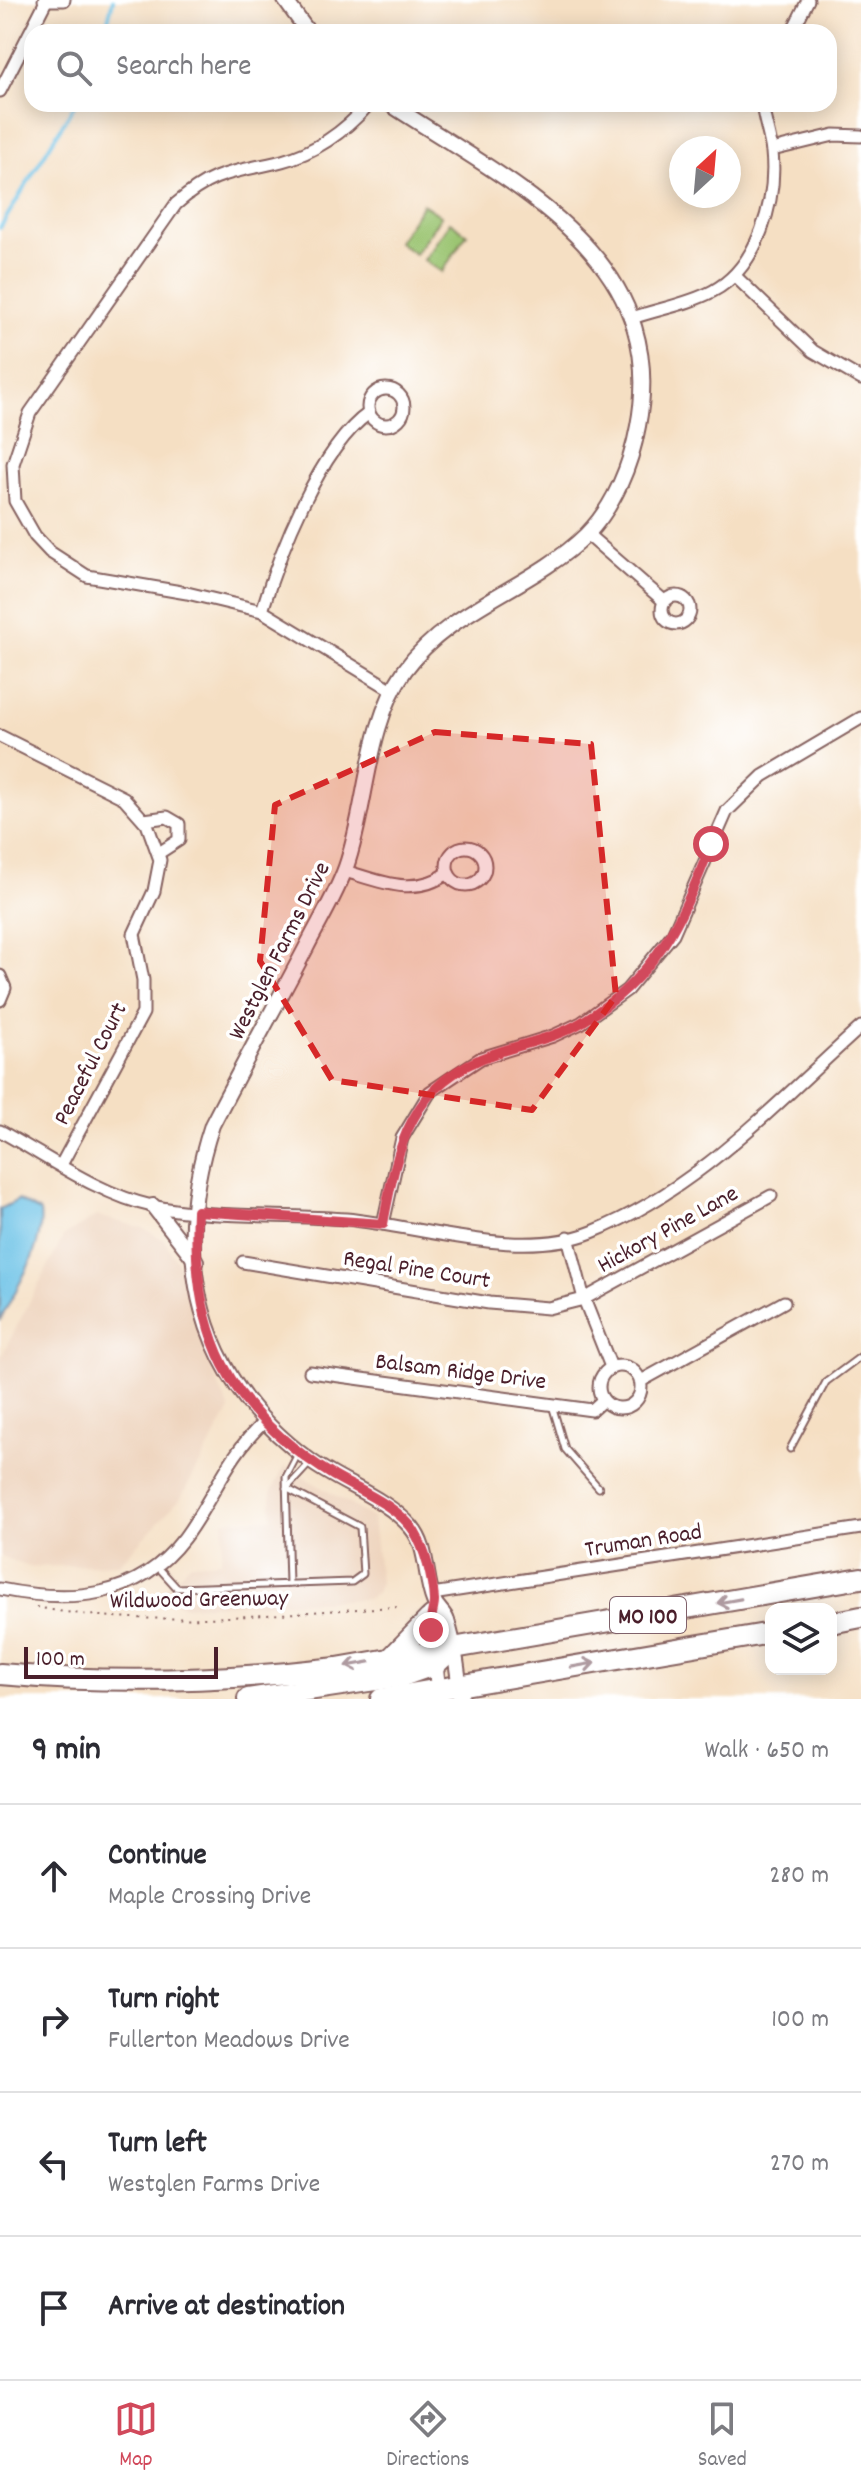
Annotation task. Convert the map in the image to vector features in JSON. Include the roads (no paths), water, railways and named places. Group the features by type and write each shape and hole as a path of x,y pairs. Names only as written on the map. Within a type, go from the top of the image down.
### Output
{"highway":[{"name":"MO 100","path":"0,1674 113,1682 262,1676 441,1654 861,1578"},
{"path":"391,1658 432,1605"},
{"path":"837,1622 861,1617"},
{"name":"MO 100","path":"381,1699 450,1693 506,1677 765,1634"},
{"path":"248,1699 378,1681 441,1654"},
{"path":"483,1699 506,1677"}],"street":[{"path":"33,24 45,0 64,0"},
{"path":"285,0 302,24"},
{"path":"796,24 808,0"},
{"path":"0,91 24,42"},
{"path":"362,112 326,142 284,160 224,173 205,181 176,204 30,413 13,464 15,501 35,536 50,552 87,576 187,593 262,611 394,691"},
{"name":"Westglen Farms Drive","path":"402,112 574,229 612,276 632,318 643,362 644,387 636,437 619,486 587,534 562,555 466,615 433,640 405,671 381,724 345,871 212,1125 198,1167 196,1261 202,1313 211,1343 226,1372 264,1422 311,1462 395,1513 412,1528 421,1546 432,1605 446,1618 441,1654"},
{"path":"632,318 710,293 736,277 756,239 771,196 772,150 764,112"},
{"path":"772,150 834,135 861,136"},
{"path":"736,277 813,351 861,379"},
{"path":"262,611 277,563 314,485 357,422 369,413"},
{"path":"587,534 664,601"},
{"path":"383,1224 402,1138 430,1092 481,1058 553,1036 581,1023 627,990 673,934 727,811 763,776 861,718"},
{"path":"0,736 124,798 144,820 159,853 179,840 179,824 167,817 144,820"},
{"name":"Peaceful Court","path":"61,1165 143,1013 143,980 134,934 158,879 159,853"},
{"path":"345,871 408,888 434,882 448,873"},
{"path":"0,976 5,988 0,1000"},
{"path":"0,1131 100,1187 153,1206 383,1224 481,1240 528,1243 590,1233 691,1179 861,1027"},
{"name":"Hickory Pine Lane","path":"584,1299 771,1196"},
{"path":"153,1206 196,1261"},
{"path":"568,1237 584,1299 611,1367"},
{"name":"Regal Pine Court","path":"243,1262 489,1303 548,1308 584,1299"},
{"path":"641,1381 784,1302"},
{"path":"611,1367 633,1369 641,1381 639,1396 630,1406 616,1408 603,1400 599,1381 611,1367"},
{"name":"Balsam Ridge Drive","path":"310,1372 592,1410 603,1400"},
{"path":"0,1589 45,1598 89,1596 122,1585 157,1566 185,1537 234,1453 264,1422"},
{"name":"Truman Road","path":"432,1605 861,1528"},
{"path":"441,1654 450,1693"},
{"path":"441,1654 450,1693"}],"lane":[{"path":"790,1449 826,1382 861,1356"},
{"path":"552,1404 565,1449 599,1488"},
{"path":"289,1584 286,1477 299,1452"},
{"path":"286,1488 295,1484 311,1462"},
{"path":"157,1566 177,1588 352,1582 363,1574 360,1527 286,1488"}],"water":[{"path":"18,1200 40,1212 38,1240 21,1282 0,1321 0,1209"}],"waterway":[{"path":"107,24 113,0"},
{"path":"0,228 70,112"}]}
